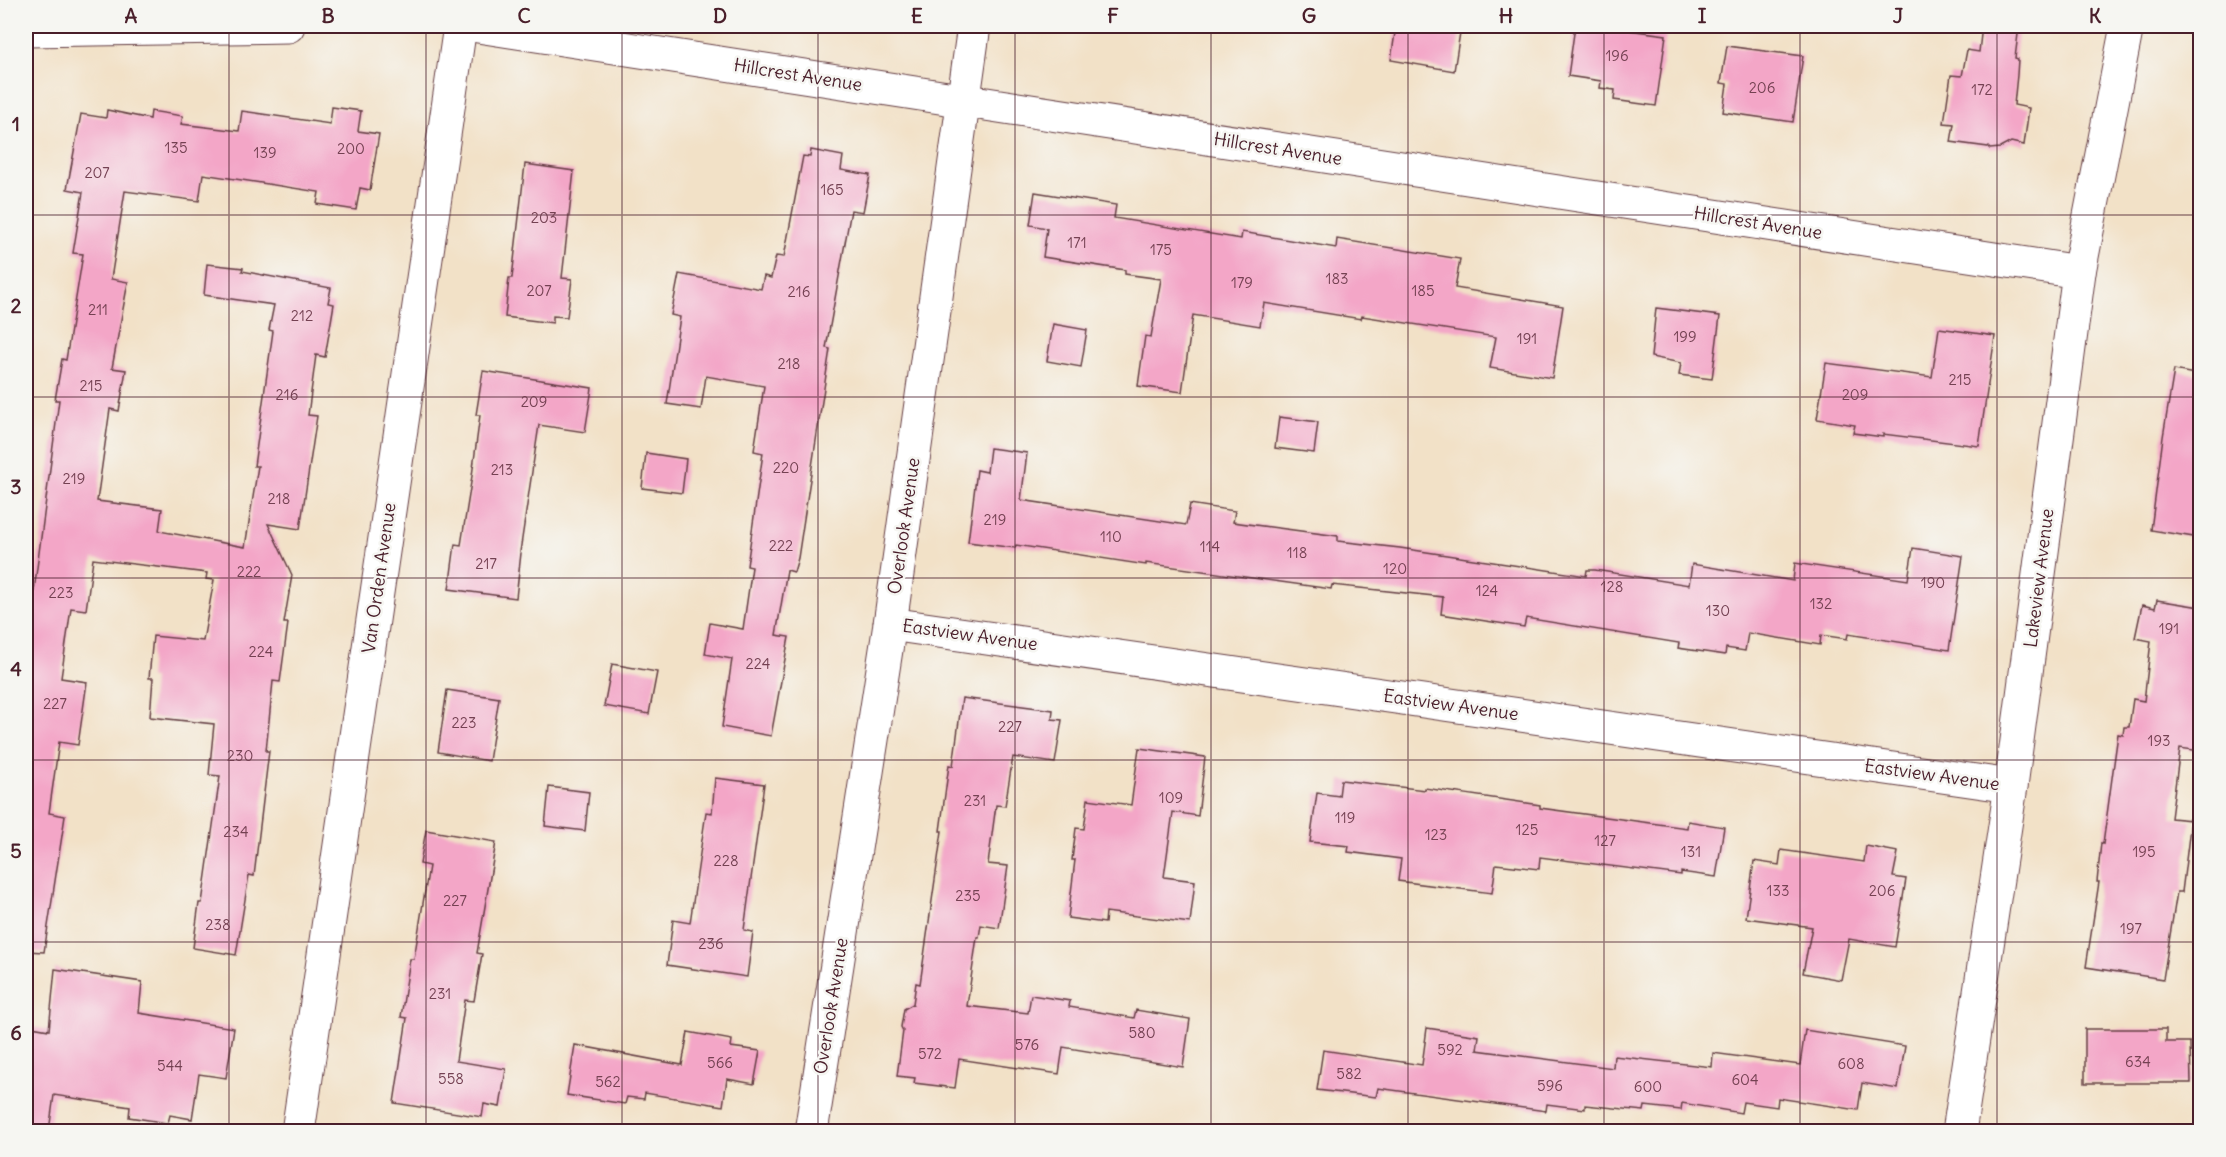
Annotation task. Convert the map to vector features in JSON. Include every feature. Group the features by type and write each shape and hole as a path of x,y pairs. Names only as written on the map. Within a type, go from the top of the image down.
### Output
{"street":[{"path":"26,30 288,26"},
{"name":"Van Orden Avenue","path":"298,1131 460,26"},
{"name":"Hillcrest Avenue","path":"478,26 2079,272"},
{"name":"Overlook Avenue","path":"811,1131 891,624 974,26"},
{"name":"Lakeview Avenue","path":"1959,1131 2012,786 2079,272 2127,26"},
{"name":"Eastview Avenue","path":"891,624 2012,786"}],"building":[{"path":"1396,26 1461,26 1454,71 1391,60"},
{"path":"1575,26 1613,26 1613,28 1666,35 1656,106 1614,100 1615,90 1600,88 1601,81 1568,76"},
{"path":"1982,26 2019,26 2015,58 2018,59 2014,105 2029,108 2024,145 2011,142 2000,148 1990,149 1951,142 1954,124 1944,123 1951,75 1962,76 1967,50 1979,52"},
{"path":"1727,46 1803,56 1793,122 1723,112 1727,84 1721,83"},
{"path":"332,107 361,111 358,131 379,134 370,190 360,188 356,210 317,204 319,192 203,174 199,201 125,191 111,279 128,282 112,368 126,370 119,411 110,409 97,501 162,509 159,531 245,547 258,466 254,466 273,331 269,330 274,305 204,295 207,264 243,268 242,271 331,288 328,303 334,304 325,357 316,355 308,415 317,416 300,529 268,524 292,575 284,623 288,623 280,682 273,681 266,751 269,751 254,876 249,875 236,955 193,948 199,903 202,903 220,776 209,775 214,724 150,717 153,678 149,678 153,636 203,641 214,580 206,579 207,573 93,559 86,610 71,608 61,678 87,682 78,745 59,742 49,813 65,816 44,952 26,951 26,652 59,400 55,400 62,359 66,360 83,254 73,253 83,192 67,189 81,114 106,118 107,110 150,119 151,111 183,116 181,124 239,131 242,111 330,124"},
{"path":"811,150 843,156 841,170 870,175 863,212 851,210 826,348 830,349 798,558 794,572 787,570 776,635 789,637 771,736 722,727 732,659 705,654 710,623 743,629 752,567 747,566 763,453 754,451 764,386 706,376 701,409 667,404 680,317 671,315 679,274 761,289 764,276 771,278 776,256 784,257 803,156 810,157"},
{"path":"525,164 574,171 562,278 572,279 567,317 553,316 553,323 505,317 509,278 512,278"},
{"path":"1035,192 1116,205 1114,218 1241,239 1242,232 1336,248 1337,239 1460,259 1455,288 1563,306 1552,378 1490,368 1496,337 1264,303 1260,326 1193,315 1182,392 1138,386 1145,336 1151,337 1161,279 1125,274 1125,270 1043,257 1047,228 1030,225"},
{"path":"1656,308 1720,316 1712,379 1679,375 1681,363 1651,357"},
{"path":"1053,324 1087,330 1081,367 1047,361"},
{"path":"1939,328 1995,336 1979,446 1883,434 1883,437 1853,433 1855,425 1817,419 1826,363 1932,377"},
{"path":"2174,370 2200,375 2200,538 2151,530"},
{"path":"483,371 592,388 585,432 539,425 520,552 516,598 449,589 455,544 461,545 472,476 480,415 476,415"},
{"path":"1279,417 1318,422 1314,453 1275,448"},
{"path":"990,448 1027,453 1021,500 1186,525 1190,504 1235,511 1233,522 1338,536 1338,541 1586,576 1587,570 1595,570 1689,585 1692,564 1793,581 1795,563 1908,580 1913,548 1963,556 1949,650 1848,634 1847,639 1821,635 1820,645 1748,633 1745,651 1726,648 1725,655 1678,648 1679,643 1526,618 1524,627 1441,614 1443,597 1332,585 1331,589 1146,563 1146,565 1016,545 1015,548 968,542 977,470 987,472"},
{"path":"646,453 686,459 682,493 642,488"},
{"path":"2157,600 2200,607 2200,751 2180,748 2171,818 2191,820 2182,892 2177,892 2163,979 2086,967 2099,882 2097,882 2101,843 2103,844 2118,734 2123,735 2124,727 2129,727 2133,699 2144,701 2151,641 2135,638 2142,605 2155,608"},
{"path":"612,664 657,672 649,714 604,706"},
{"path":"447,690 499,698 489,761 438,752"},
{"path":"962,698 1053,710 1052,719 1062,720 1055,763 1013,757 1005,806 996,805 988,864 1008,866 999,928 981,925 979,937 977,937 967,1006 1028,1013 1031,995 1070,1001 1069,1007 1134,1018 1136,1010 1190,1019 1183,1067 1063,1047 1059,1074 959,1059 955,1088 914,1083 915,1078 897,1076 904,1009 913,1004 916,983 920,984 949,765 953,766"},
{"path":"1139,748 1205,757 1198,816 1173,812 1164,877 1195,881 1190,923 1106,912 1105,923 1068,918 1075,860 1072,860 1076,828 1084,829 1088,799 1131,805"},
{"path":"715,778 764,784 744,930 753,932 747,977 667,965 673,920 690,923 706,812 712,813"},
{"path":"1341,780 1425,790 1425,788 1540,805 1540,808 1687,828 1688,821 1724,827 1716,877 1681,872 1681,875 1540,857 1539,869 1496,864 1492,893 1398,881 1401,859 1348,852 1349,846 1310,842 1317,793 1339,796"},
{"path":"549,787 589,792 585,831 545,826"},
{"path":"426,830 496,842 477,953 482,954 474,1001 465,1000 456,1061 506,1069 500,1107 484,1104 482,1117 394,1103 407,1018 401,1017 410,959 414,959 429,866 420,864"},
{"path":"1866,846 1898,852 1893,877 1906,879 1895,947 1849,939 1841,980 1803,973 1812,927 1746,918 1754,861 1779,865 1781,850 1864,862"},
{"path":"55,969 142,982 139,1013 234,1028 226,1078 199,1074 192,1119 170,1115 168,1123 129,1117 130,1107 54,1095 49,1131 26,1131 26,1026 49,1030"},
{"path":"1427,1028 1479,1036 1477,1050 1613,1068 1614,1056 1712,1067 1713,1053 1800,1065 1805,1030 1905,1046 1898,1089 1862,1083 1858,1110 1778,1098 1777,1107 1743,1102 1741,1113 1682,1103 1681,1110 1645,1106 1644,1111 1585,1105 1585,1109 1547,1104 1546,1111 1378,1088 1376,1097 1317,1090 1323,1050 1422,1065"},
{"path":"2085,1029 2166,1029 2166,1042 2190,1042 2191,1083 2085,1083"},
{"path":"688,1032 732,1040 731,1047 760,1051 754,1084 727,1079 723,1106 645,1093 644,1099 627,1097 625,1104 567,1095 575,1045 682,1065"}]}
